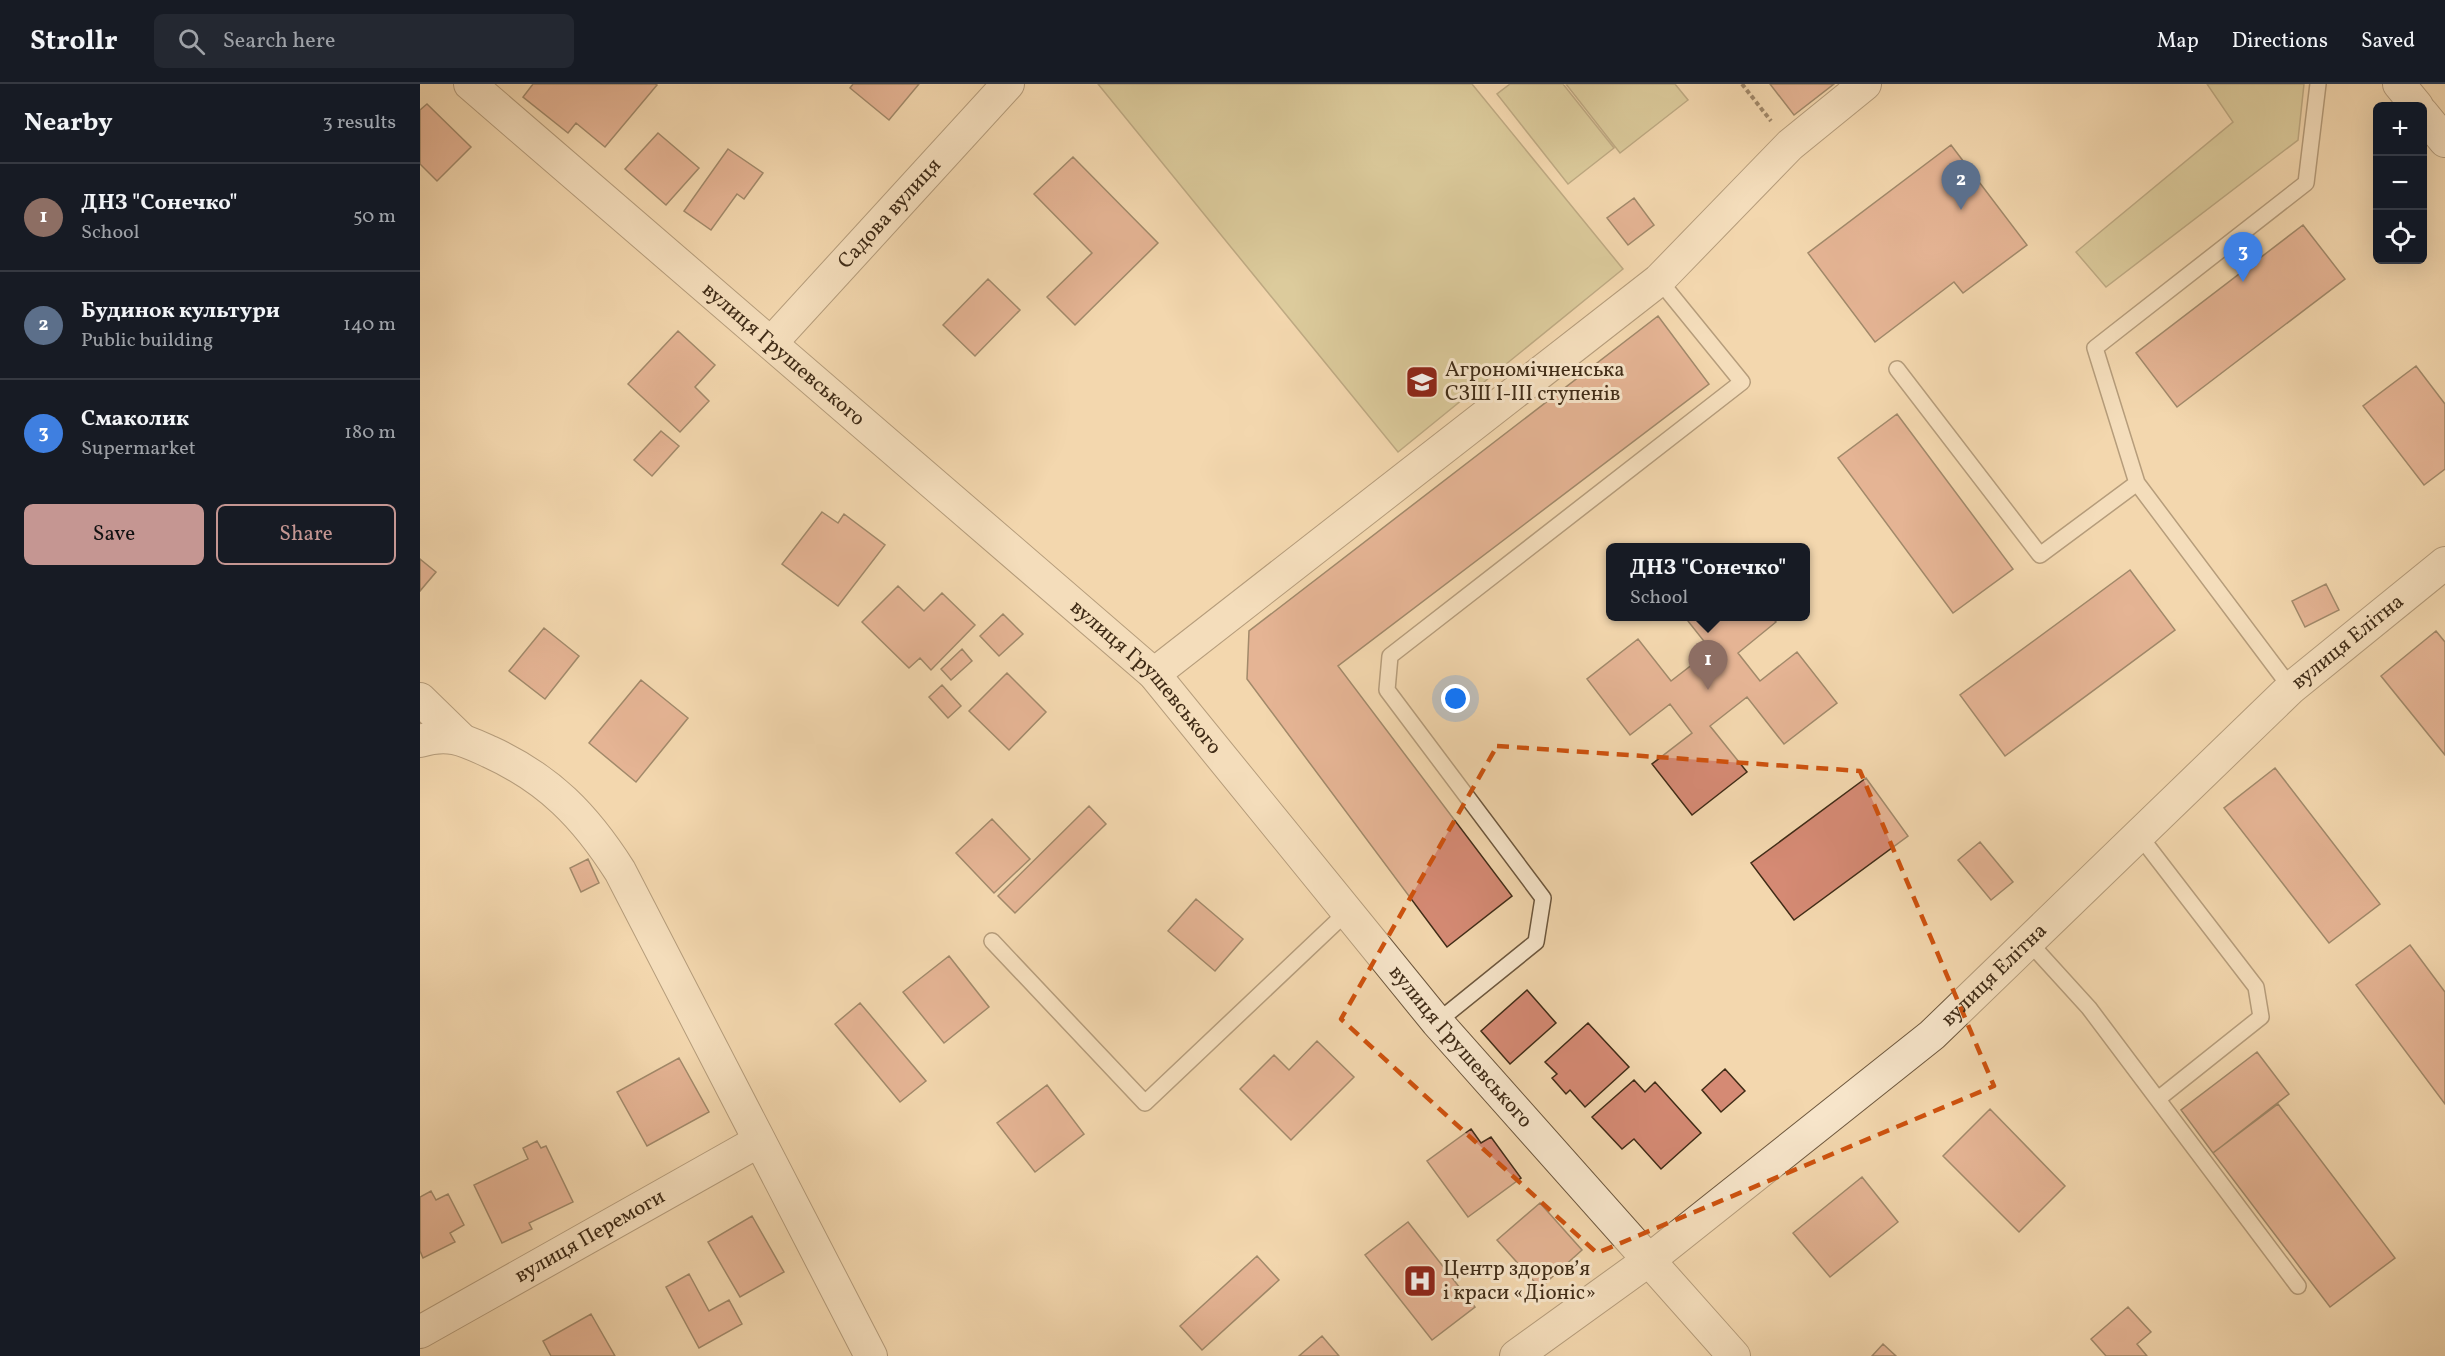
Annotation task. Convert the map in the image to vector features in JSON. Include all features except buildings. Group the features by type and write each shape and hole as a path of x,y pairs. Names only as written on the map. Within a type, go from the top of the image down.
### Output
{"street":[{"name":"вулиця Грушевського","path":"470,84 772,342 1154,674 1437,1022 1734,1356"},
{"name":"Садова вулиця","path":"772,342 1008,84"},
{"path":"1154,674 1659,280 1790,145 1865,84"},
{"path":"2399,84 2414,102"},
{"path":"2427,119 2445,141"},
{"name":"вулиця Елітна","path":"1516,1356 1649,1260 1932,1035 2291,688 2445,563"},
{"path":"420,699 460,738 521,766 553,790 578,813 601,842 620,871 871,1356"},
{"path":"420,741 434,737 460,738"},
{"name":"вулиця Перемоги","path":"420,1332 759,1141"}],"lane":[{"path":"2291,688 2137,483 2096,348 2306,183 2318,84"},
{"path":"1437,1022 1536,942 1543,898 1387,690 1390,656 1742,382 1659,280"},
{"path":"1898,369 2040,555 2137,483"},
{"path":"2139,835 2256,987 2261,1017 2158,1099"},
{"path":"992,941 1145,1103 1348,911"},
{"path":"2029,942 2089,1008 2298,1286"}],"path":[{"path":"1742,84 1790,145"}],"highlighted area":[{"path":"1497,746 1860,771 1994,1086 1597,1253 1341,1019"}],"shaded area":[{"path":"1098,84 1472,84 1623,269 1398,452"},
{"path":"1510,84 1563,84 1614,148 1568,184 1497,94"},
{"path":"1566,84 1675,84 1688,100 1620,153"},
{"path":"2207,84 2304,84 2298,140 2106,287 2076,252 2233,122"}],"place":[{"name":"Будинок культури","path":"1961,210"},
{"name":"Смаколик","path":"2243,282"},
{"name":"Агрономічненська СЗШ І-ІІІ ступенів","path":"1422,382"},
{"name":"ДНЗ \"Сонечко\"","path":"1708,690"},
{"name":"Центр здоровʼя і краси «Діоніс»","path":"1420,1281"}]}
